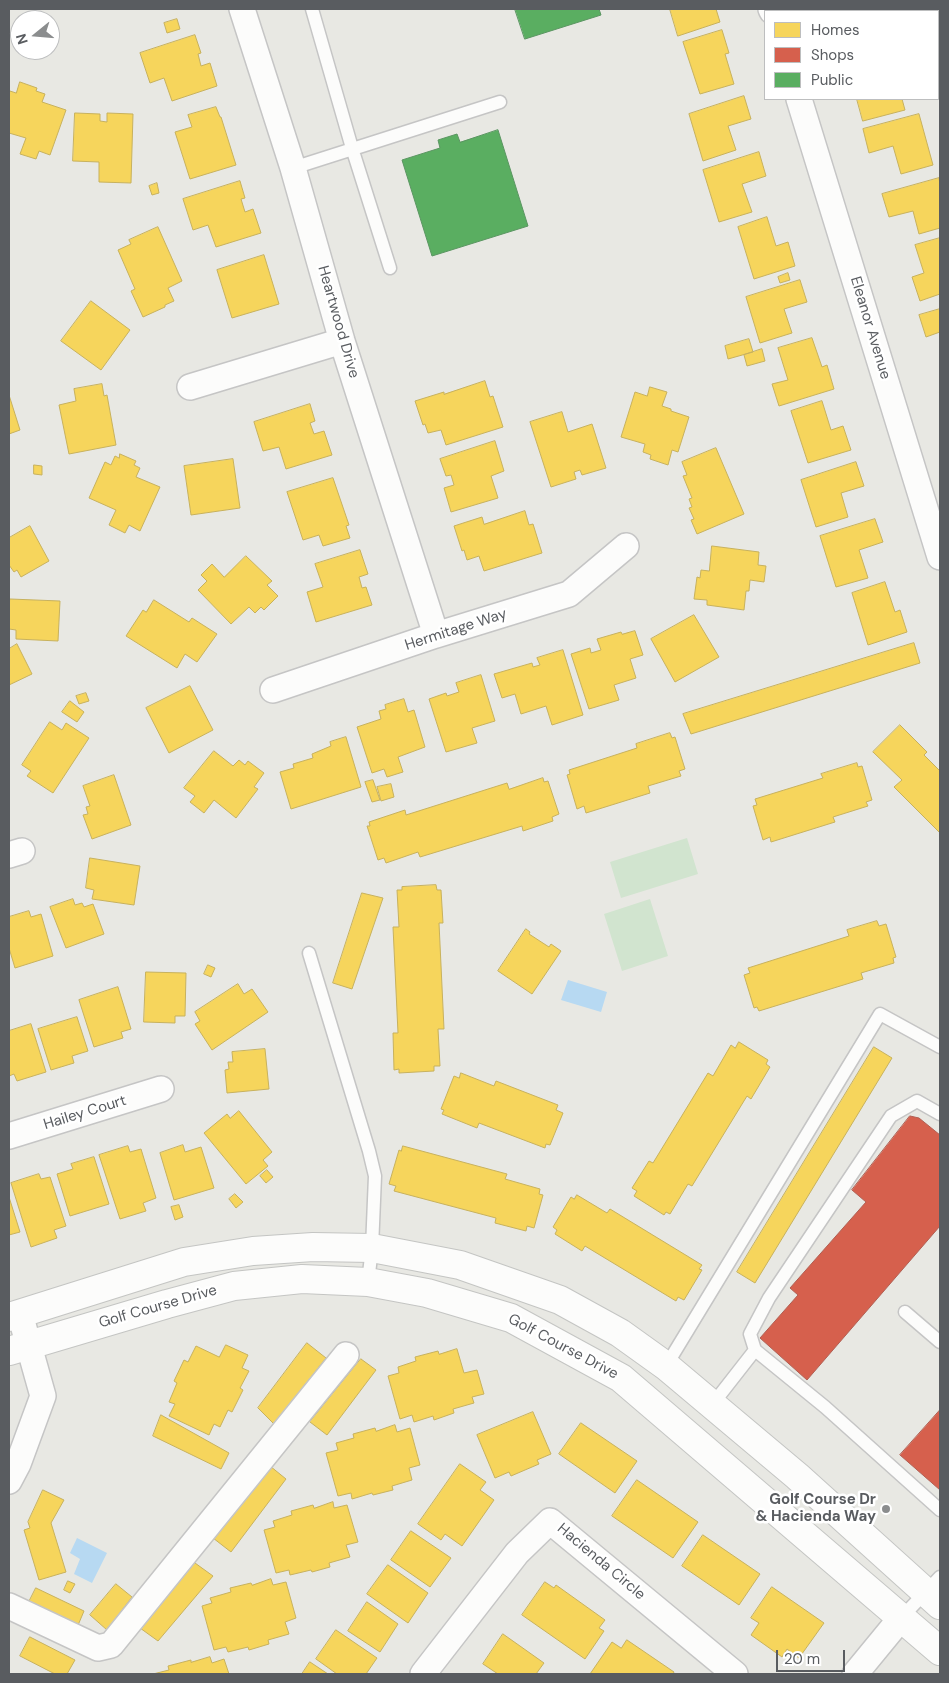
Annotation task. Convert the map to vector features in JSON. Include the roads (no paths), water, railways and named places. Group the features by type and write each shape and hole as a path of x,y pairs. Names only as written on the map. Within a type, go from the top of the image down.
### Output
{"street":[{"name":"Heartwood Drive","path":"242,9 293,168 342,341 436,635"},
{"name":"Eleanor Avenue","path":"799,100 940,557"},
{"path":"190,387 342,341"},
{"name":"Hermitage Way","path":"273,690 436,635 569,594 626,546"},
{"name":"Hailey Court","path":"9,1136 161,1089"},
{"path":"9,1482 18,1464 43,1396 19,1348 14,1316 184,1262 253,1251 313,1247 372,1248 460,1265 560,1300 620,1333 666,1366 935,1591"},
{"name":"Golf Course Drive","path":"19,1348 234,1286 302,1279 368,1282 427,1294 511,1318 621,1378 940,1651"},
{"path":"9,1606 98,1648 110,1646 346,1355"},
{"name":"Hacienda Circle","path":"423,1674 517,1553 550,1521 735,1674"},
{"path":"854,1674 902,1618"}],"lane":[{"path":"312,9 352,148 390,268"},
{"path":"293,168 500,102"},
{"path":"309,953 375,1176 372,1248 368,1282"},
{"path":"666,1366 880,1014 940,1047"},
{"path":"940,1114 917,1100 891,1116 769,1298 750,1334 754,1350 825,1407 940,1510"},
{"path":"906,1312 940,1342"},
{"path":"712,1404 754,1350"},
{"path":"902,1618 935,1591"}],"water":[{"path":"568,980 607,992 601,1012 561,1000"},
{"path":"77,1538 107,1553 92,1583 74,1574 80,1559 70,1553"}],"place":[{"name":"Golf Course Dr & Hacienda Way","path":"886,1509"}]}
